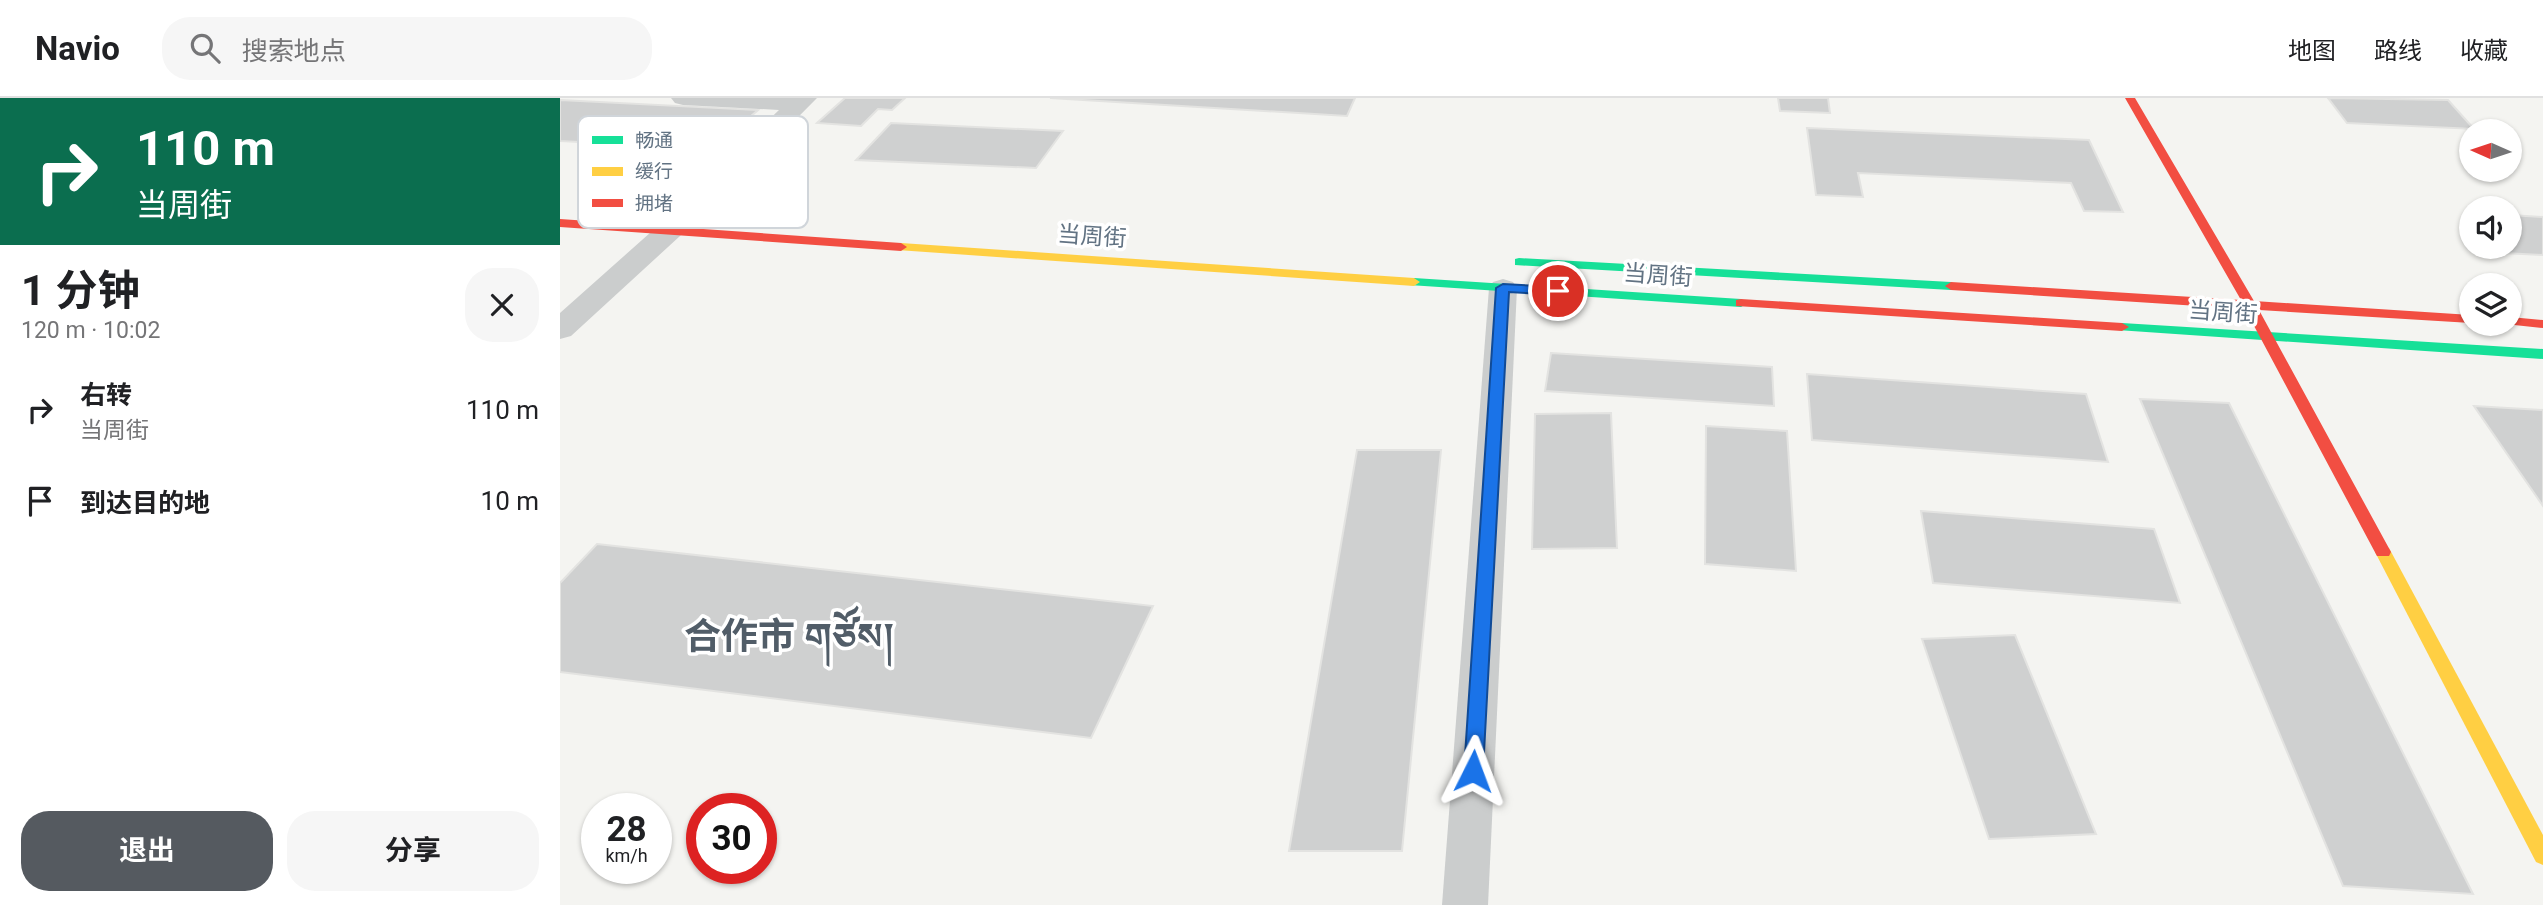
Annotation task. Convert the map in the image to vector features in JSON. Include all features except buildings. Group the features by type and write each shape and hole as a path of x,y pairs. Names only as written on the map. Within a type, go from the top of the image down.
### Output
{"main road":[{"path":"2130,98 2250,303 2543,855"},
{"name":"当周街","path":"560,223 578,222"},
{"name":"当周街","path":"808,227 1506,275 2269,338 2543,354"},
{"name":"当周街","path":"1506,275 2250,303 2459,318"},
{"path":"2522,322 2543,324"}],"street":[{"path":"683,98 802,101"},
{"path":"787,116 802,101"},
{"path":"560,329 657,228"},
{"path":"1465,905 1506,275"}],"traffic: fast":[{"path":"1519,262 1951,286"},
{"path":"1414,282 1741,303"},
{"path":"2122,327 2543,354"}],"traffic: slow":[{"path":"901,247 1414,282"},
{"path":"2383,552 2543,855"}],"traffic: jam":[{"path":"2130,98 2269,338 2383,552"},
{"path":"560,223 578,224"},
{"path":"631,228 901,247"},
{"path":"1951,286 2459,318"},
{"path":"1741,303 2122,327"},
{"path":"2522,322 2543,324"}],"district":[{"name":"合作市 གཙོས།","path":"789,636"}],"route":[{"path":"1473,771 1503,288 1558,291"}]}
